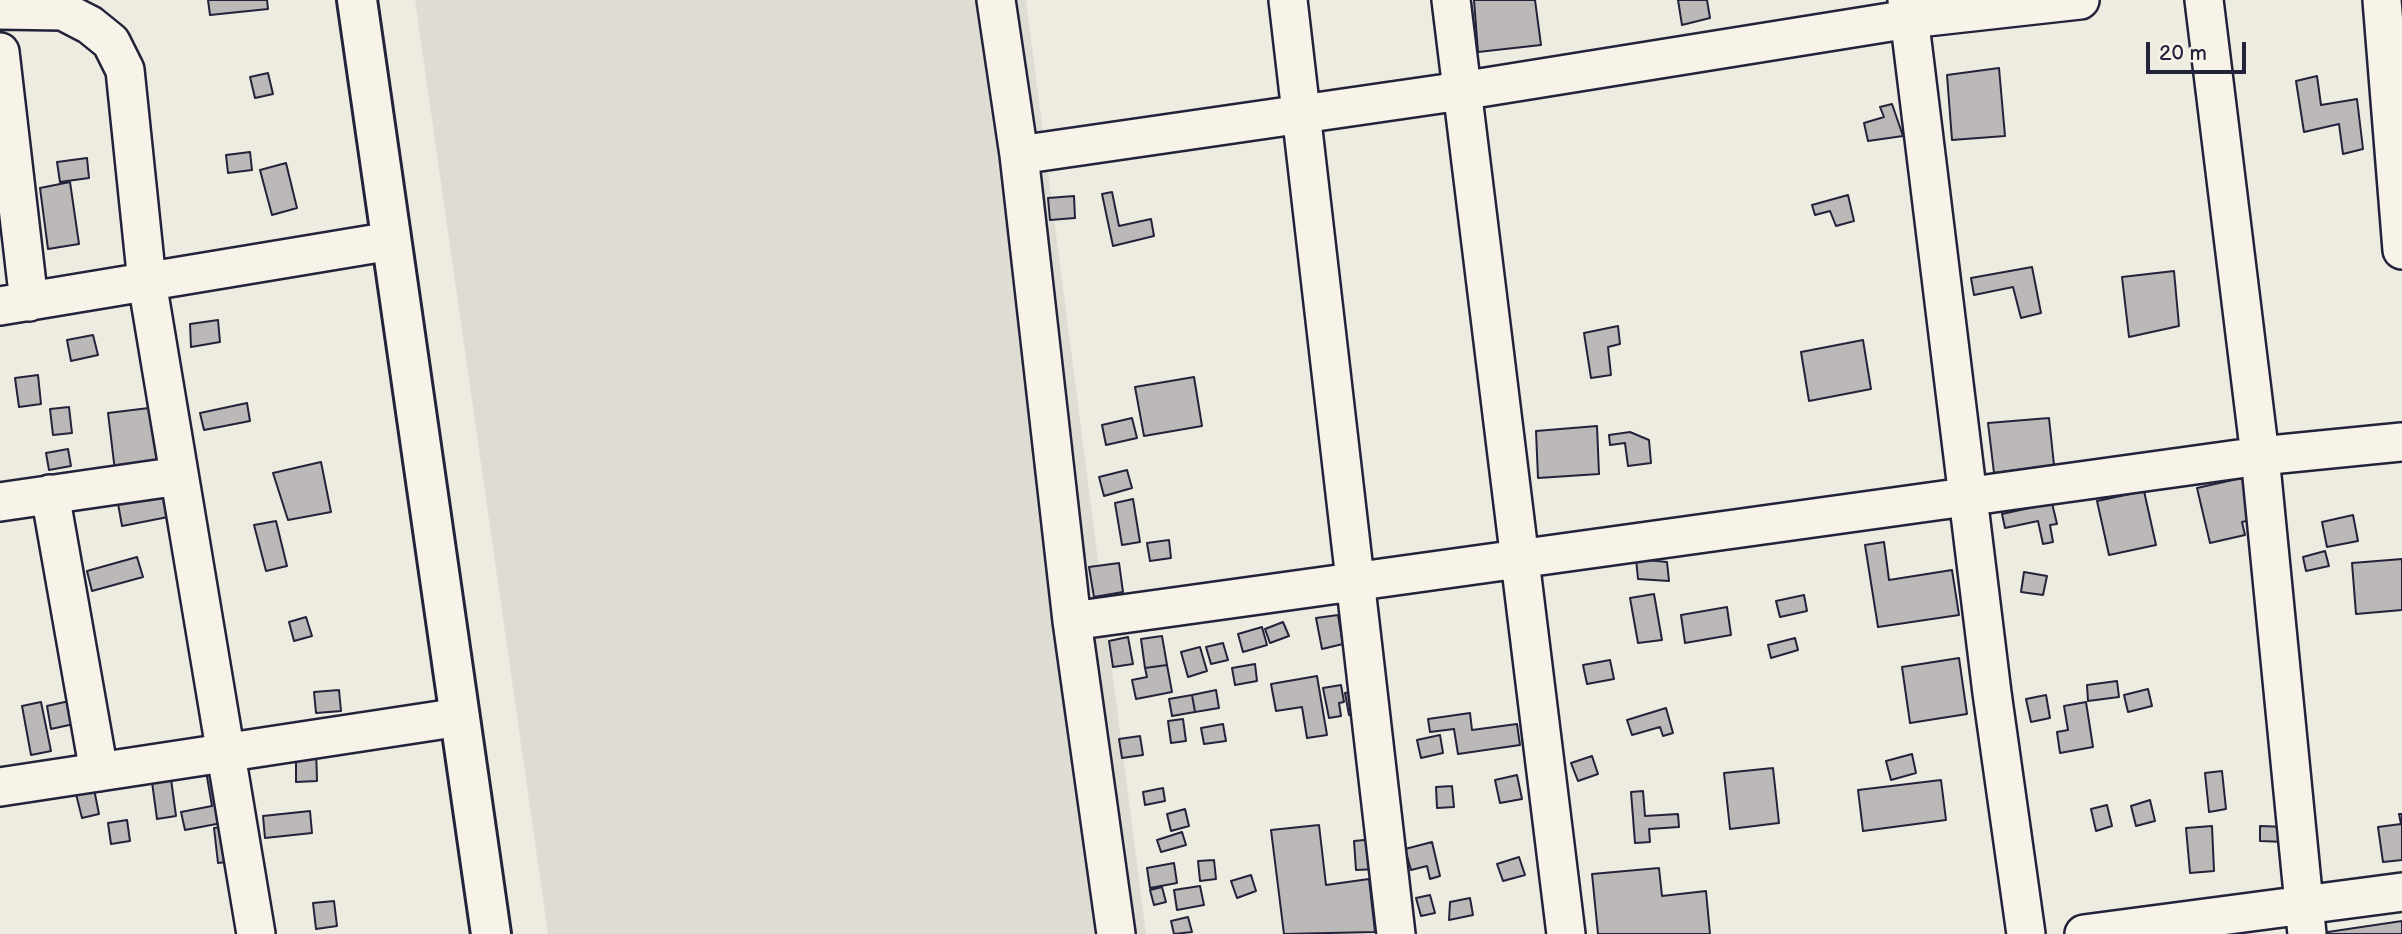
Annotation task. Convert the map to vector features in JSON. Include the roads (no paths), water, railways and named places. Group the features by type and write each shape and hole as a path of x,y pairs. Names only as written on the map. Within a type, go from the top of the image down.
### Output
{"street":[{"path":"357,0 491,934"},
{"path":"996,0 1019,155 1072,621 1116,934"},
{"path":"1288,0 1396,934"},
{"path":"1451,0 1566,934"},
{"path":"1019,155 1461,91 1908,9 2080,0"},
{"path":"2204,0 2260,456 2306,920"},
{"path":"2382,0 2402,250"},
{"path":"1908,9 1992,693 2026,934"},
{"path":"0,10 63,10 90,25 111,42 125,71 147,282 256,934"},
{"path":"0,52 14,304 391,241"},
{"path":"1072,621 2260,456 2402,442"},
{"path":"0,502 179,476"},
{"path":"50,494 99,772"},
{"path":"0,787 460,717"},
{"path":"2084,934 2306,920 2402,892"}]}
